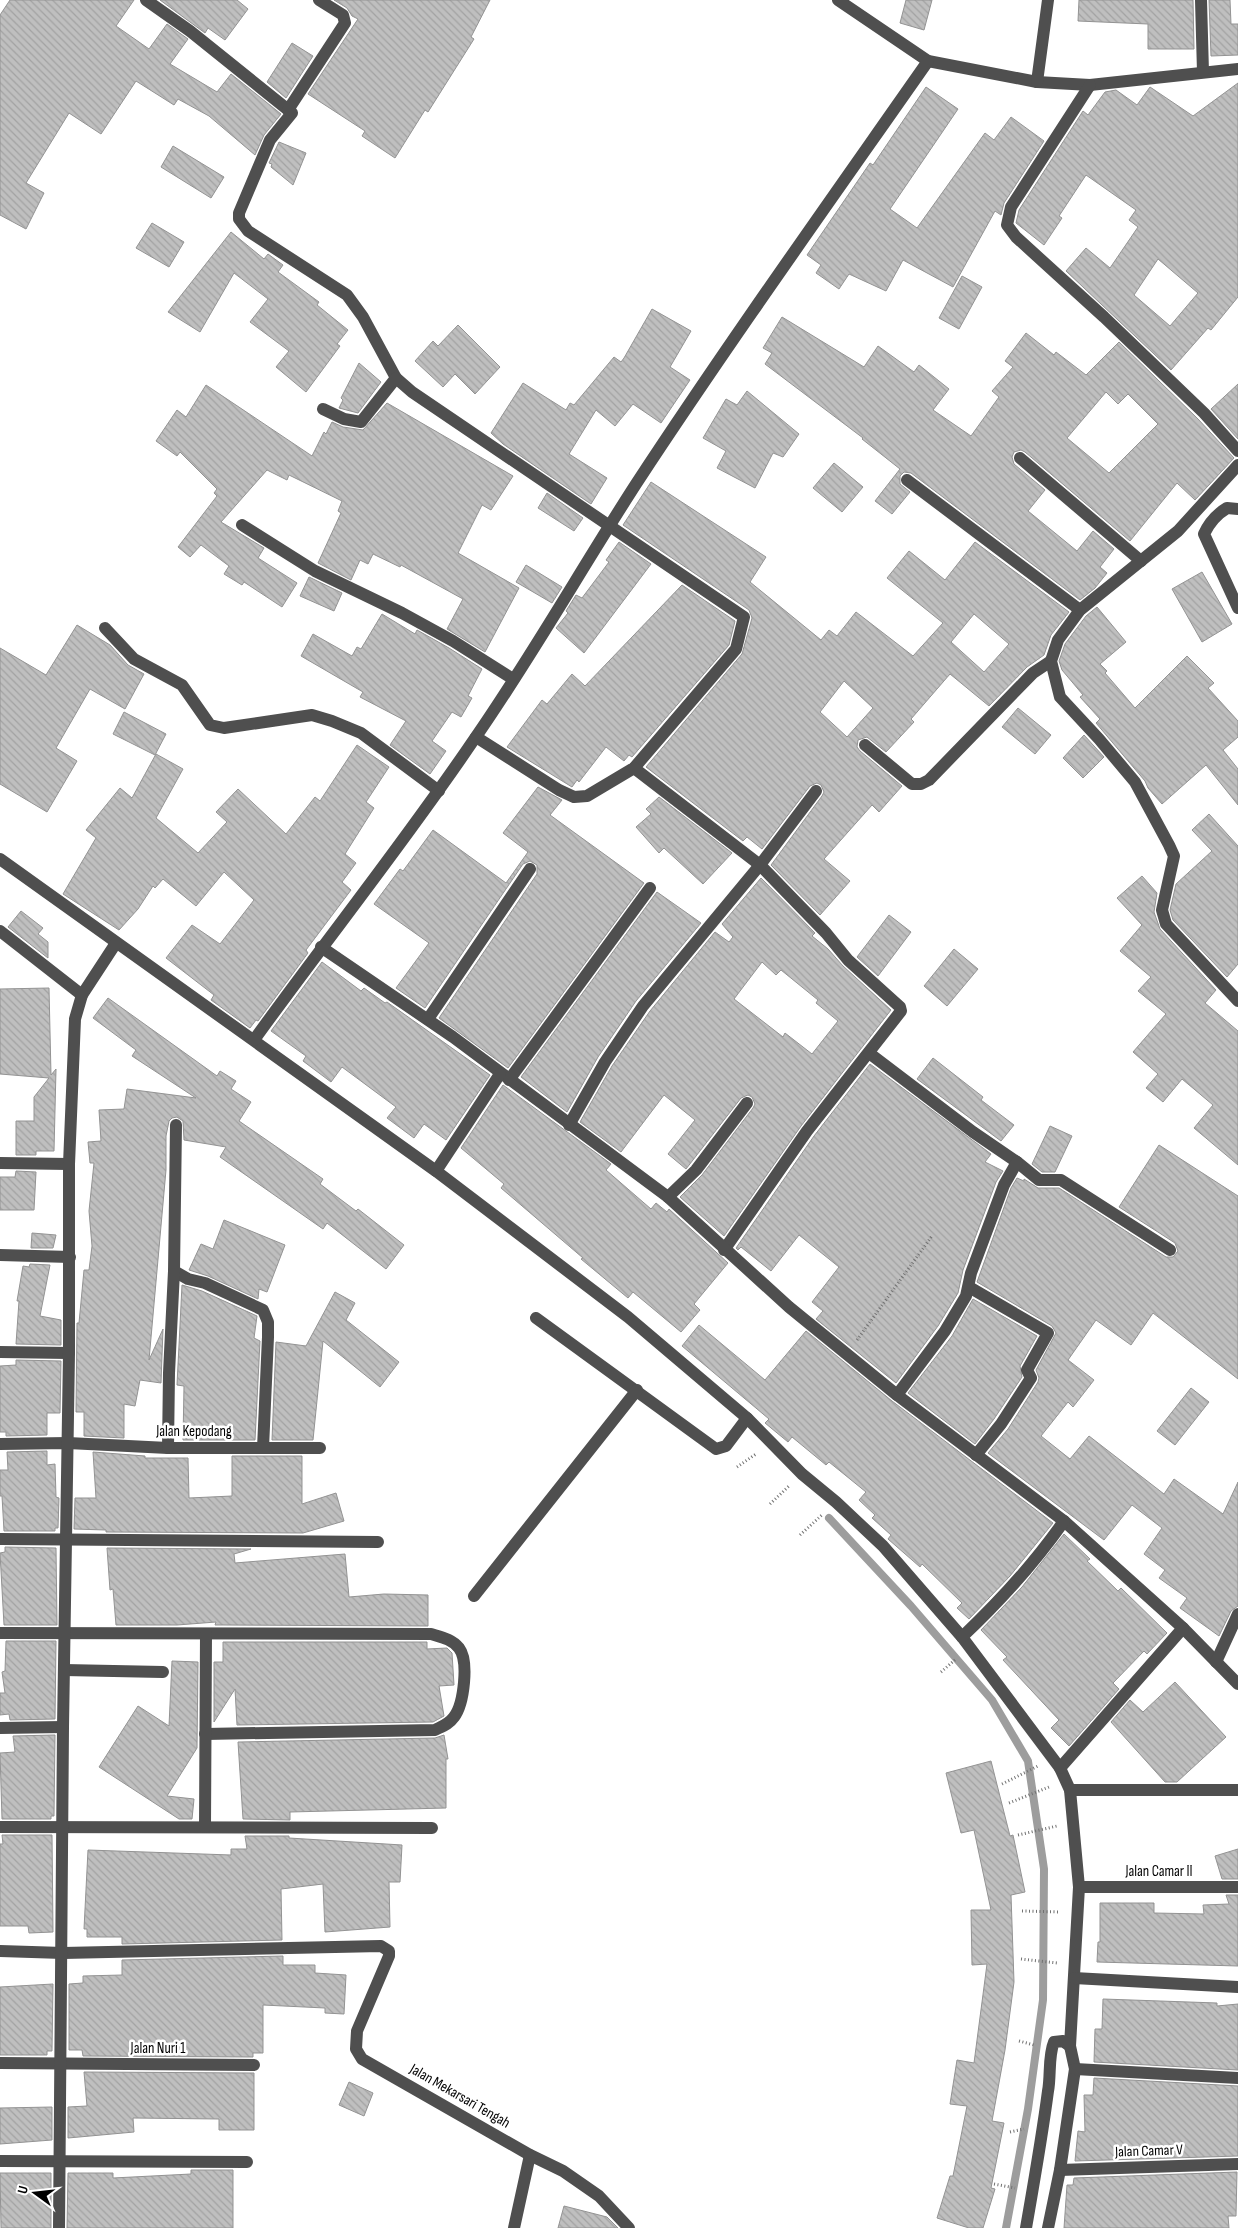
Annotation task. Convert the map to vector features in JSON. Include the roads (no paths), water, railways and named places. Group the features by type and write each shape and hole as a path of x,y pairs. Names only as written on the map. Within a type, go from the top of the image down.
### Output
{"street":[{"path":"146,0 190,31 292,113 270,140 238,213 239,219 248,231 347,295 363,317 396,378 412,392 744,617 736,649 634,768 587,796 574,797 559,790 476,737"},
{"path":"288,110 345,23 343,14 319,0"},
{"path":"838,0 928,61 1037,82 1090,85 1238,69"},
{"path":"1037,82 1048,0"},
{"path":"1201,0 1203,72"},
{"path":"254,1040 321,947 439,791 476,737 704,380 928,61"},
{"path":"1090,85 1012,207 1007,225 1016,237 1104,317 1204,414 1238,451"},
{"path":"322,409 344,419 362,422 396,378"},
{"path":"1020,458 1141,561"},
{"path":"1238,466 1178,531 1080,610 1058,640 1051,661 1060,697 1099,738 1135,782 1172,850 1174,856 1162,910 1166,924 1238,1001"},
{"path":"907,480 1080,610"},
{"path":"1238,510 1227,508 1220,512 1208,525 1204,534 1238,608"},
{"path":"242,525 315,571 402,613 453,641 513,679"},
{"path":"105,628 134,659 154,668 182,685 210,725 224,728 312,715 332,720 361,733 439,791"},
{"path":"865,744 912,784 921,784 928,780 1033,673 1051,661"},
{"path":"634,768 760,865 826,933 848,960 900,1007 901,1013 806,1131 724,1250"},
{"path":"569,1125 605,1062 643,1006 760,865 816,792"},
{"path":"0,859 116,944 254,1040 436,1171 628,1317 747,1418 802,1474 836,1502 883,1546 962,1637 1060,1768 1070,1790 1080,1887 1070,2046 1075,2069 1060,2170 1048,2228"},
{"path":"428,1020 530,870"},
{"path":"436,1171 504,1077 650,888"},
{"path":"0,931 82,996"},
{"path":"59,2228 63,1953 64,1634 70,1257 69,1164 75,1019 82,996 116,944"},
{"path":"321,947 428,1020 668,1197 788,1307 897,1395 1064,1521 1183,1628 1238,1684"},
{"path":"869,1053 1039,1180 1061,1180 1170,1250"},
{"path":"668,1197 696,1170 713,1145 747,1103"},
{"path":"168,1448 169,1373 174,1271 176,1125"},
{"path":"897,1395 945,1331 966,1296 970,1273 1004,1185 1017,1162"},
{"path":"0,1163 69,1164"},
{"path":"0,1255 70,1257"},
{"path":"174,1271 188,1279 205,1283 263,1310 268,1322 263,1448"},
{"path":"968,1287 1048,1333 1027,1370 1031,1378 1001,1424 976,1455"},
{"path":"536,1318 716,1449 726,1446 747,1418"},
{"path":"0,1352 69,1353"},
{"path":"474,1596 637,1390"},
{"name":"Jalan Kepodang","path":"0,1444 68,1443 168,1448 320,1448"},
{"path":"962,1637 1009,1591 1044,1550 1064,1521"},
{"path":"0,1539 67,1538 378,1542"},
{"path":"1216,1662 1238,1614"},
{"path":"1060,1768 1183,1628"},
{"path":"0,1634 431,1634 448,1639 460,1649 464,1668 463,1696 456,1715 447,1725 435,1730 205,1734"},
{"path":"205,1827 206,1634"},
{"path":"64,1670 163,1672"},
{"path":"0,1728 63,1727"},
{"path":"1070,1790 1238,1790"},
{"path":"0,1827 432,1828"},
{"name":"Jalan Camar II","path":"1080,1887 1238,1887"},
{"name":"Jalan Mekarsari Tengah","path":"63,1953 381,1946 388,1951 389,1956 357,2031 356,2049 362,2059 530,2155 563,2171 599,2196 629,2228"},
{"path":"0,1951 63,1953"},
{"path":"1074,1978 1238,1987"},
{"path":"1026,2228 1043,2131 1051,2073 1052,2048 1054,2042 1063,2041 1070,2046"},
{"name":"Jalan Nuri 1","path":"0,2063 254,2065"},
{"path":"1075,2069 1238,2078"},
{"path":"514,2228 530,2155"},
{"path":"0,2160 247,2162"},
{"name":"Jalan Camar V","path":"1060,2170 1238,2164"}],"waterway":[{"path":"829,1518 911,1606 992,1700 1028,1761 1044,1869 1043,2000 1028,2109 1006,2228"}]}
